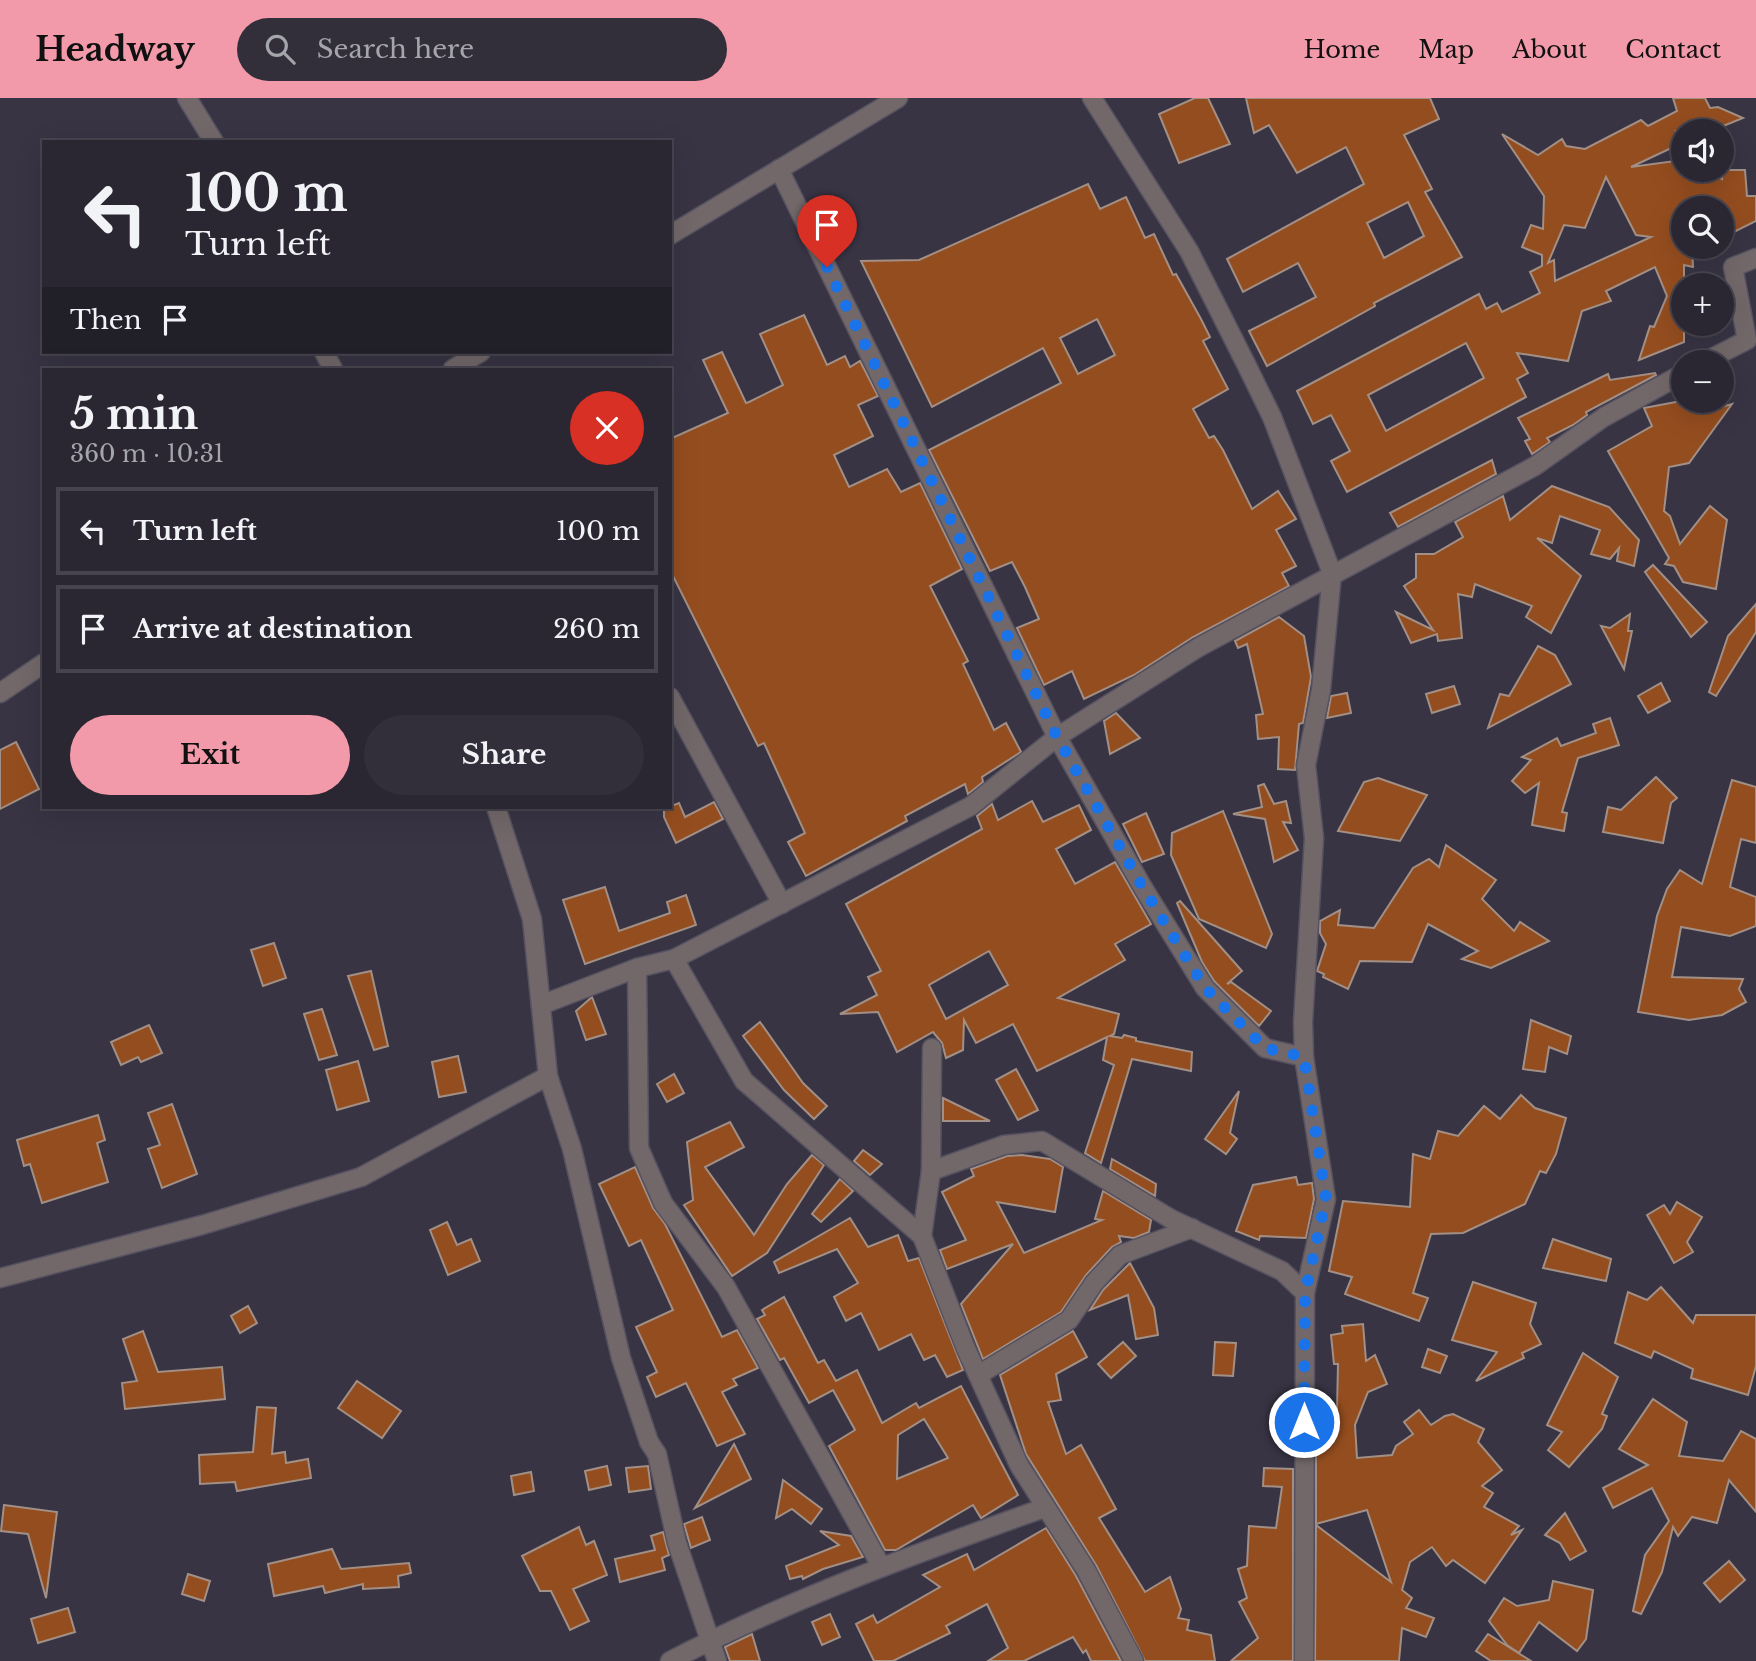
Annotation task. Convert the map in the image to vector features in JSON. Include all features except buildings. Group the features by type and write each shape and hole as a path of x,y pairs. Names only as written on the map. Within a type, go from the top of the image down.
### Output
{"street":[{"path":"187,98 213,140"},
{"path":"672,234 898,98"},
{"path":"1092,98 1189,251 1272,417 1332,573 1321,690 1306,765 1314,838 1303,1022 1304,1057 1326,1199 1305,1293 1304,1661"},
{"path":"779,169 1057,737 1142,886 1205,988 1265,1048 1304,1057"},
{"path":"1727,350 1747,340 1733,267 1756,258"},
{"path":"455,368 478,354"},
{"path":"541,1005 637,968 674,959 971,806 1057,737 1199,647 1535,466 1604,417 1671,380"},
{"path":"0,693 42,664"},
{"path":"672,701 782,904"},
{"path":"497,809 532,919 548,1076 572,1149 621,1358 649,1442 657,1454 677,1543 717,1661"},
{"path":"674,959 744,1081 922,1236 978,1376 1020,1465 1044,1508 1086,1570 1133,1661"},
{"path":"637,968 639,1148 663,1203 726,1287 881,1566"},
{"path":"922,1236 931,1171 932,1048"},
{"path":"0,1278 202,1225 361,1177 548,1076"},
{"path":"931,1171 1004,1145 1042,1141 1192,1228 1282,1271 1305,1293"},
{"path":"978,1376 1069,1320 1094,1283 1120,1255 1192,1228"},
{"path":"670,1661 711,1640 881,1566 1044,1508"}],"route":[{"path":"827,267 1057,737 1142,886 1205,988 1265,1048 1304,1057 1326,1199 1305,1293 1304,1422"}]}
